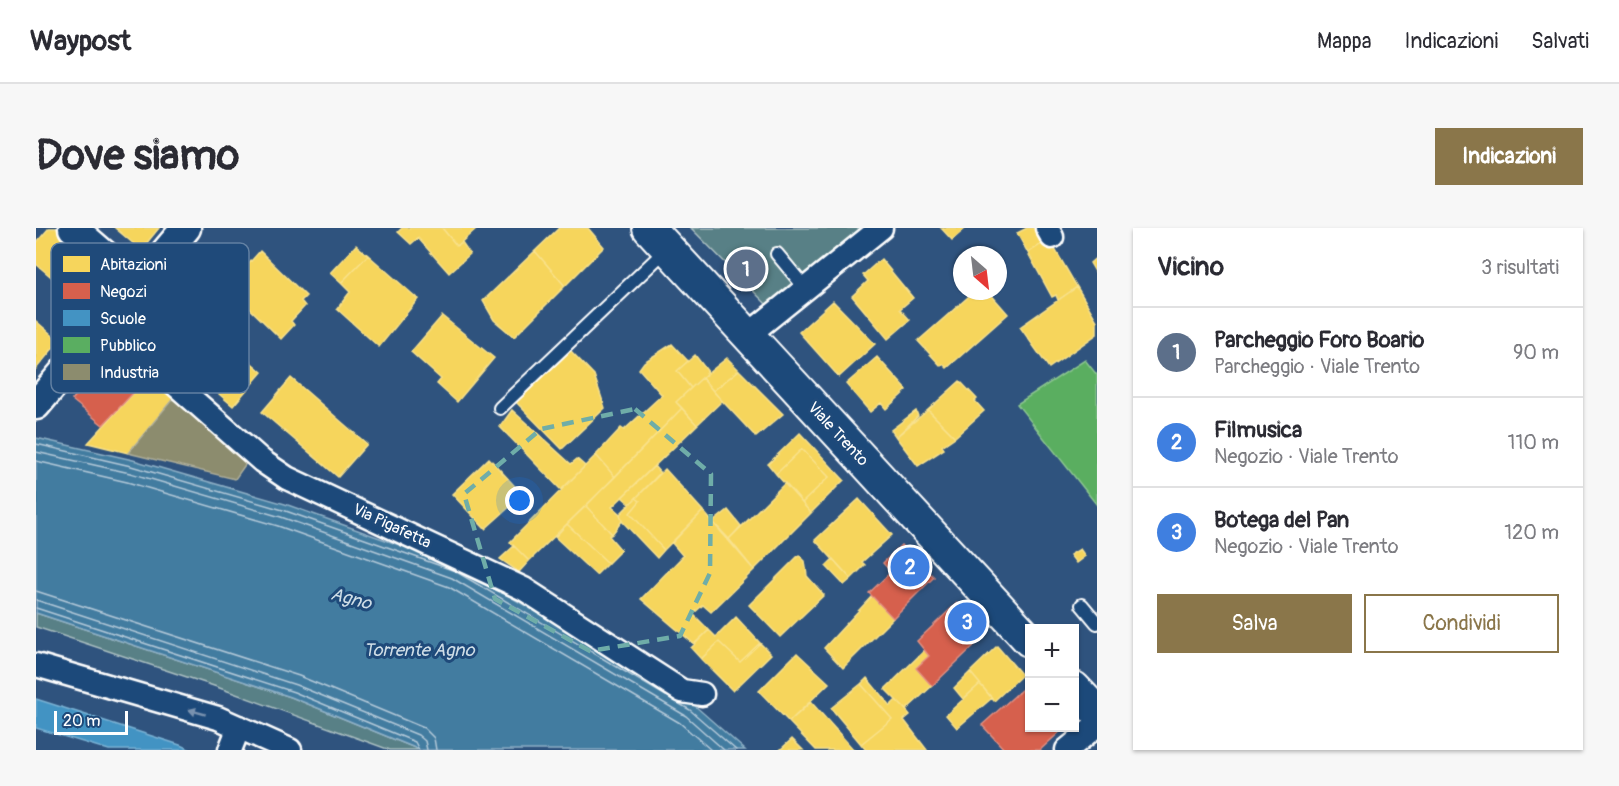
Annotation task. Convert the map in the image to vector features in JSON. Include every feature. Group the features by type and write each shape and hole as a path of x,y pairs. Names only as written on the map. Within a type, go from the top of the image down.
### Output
{"main road":[{"name":"Viale Trento","path":"658,238 1025,636"},
{"path":"1079,693 1097,712"}],"street":[{"path":"73,228 90,243"},
{"path":"173,243 186,228"},
{"path":"748,335 881,228"},
{"path":"36,405 51,387"},
{"name":"Via Pigafetta","path":"186,393 262,460 287,478 524,589 682,691 702,694"},
{"path":"36,665 218,718 290,750"},
{"path":"1067,750 1097,725"},
{"path":"230,750 239,727"}],"lane":[{"path":"500,408 658,238"},
{"path":"777,254 806,289"},
{"path":"1082,605 1097,623"}],"highlighted area":[{"path":"635,409 711,474 710,573 680,636 590,651 495,599 464,494 541,429"}],"green space":[{"path":"691,228 873,228 772,310"},
{"path":"36,613 291,697 420,750 390,750 214,686 36,627"}],"water":[{"name":"Torrente Agno","path":"36,438 133,460 285,504 458,566 694,705 745,750 420,750 291,697 36,613"}],"building: Abitazioni":[{"path":"49,228 61,228 78,243 51,243 51,277 36,264 36,243"},
{"path":"115,228 159,228 147,243 133,243"},
{"path":"402,228 442,228 457,246 462,242 470,254 449,273 418,238 411,244 398,232"},
{"path":"442,228 477,228 457,246"},
{"path":"559,228 588,228 604,247 565,286 535,251"},
{"path":"941,228 966,228 952,240"},
{"path":"1027,228 1043,228 1049,239 1028,253 1017,233"},
{"path":"1049,239 1077,287 1058,300 1056,295 1052,297 1028,253"},
{"path":"356,245 368,255 341,283 330,273"},
{"path":"260,251 306,296 301,301 305,306 291,321 294,325 281,339 249,308 249,263"},
{"path":"535,251 565,286 514,337 494,320 483,301"},
{"path":"368,255 418,299 379,347 337,309 350,292 341,283"},
{"path":"1097,257 1097,275 1090,263"},
{"path":"881,259 913,298 900,309 910,320 888,339 852,296 868,281 863,275"},
{"path":"1077,287 1097,321 1097,334 1049,368 1020,327"},
{"path":"965,300 996,300 1008,314 947,368 943,364 941,366 918,341"},
{"path":"833,301 875,344 839,377 799,332"},
{"path":"442,316 494,358 457,402 437,384 441,379 411,352"},
{"path":"36,321 51,334 51,351 36,369"},
{"path":"672,344 688,361 677,371 691,388 676,402 682,408 615,477 596,455 621,428 624,430 662,395 639,369 644,362"},
{"path":"569,349 594,375 605,408 562,449 516,402"},
{"path":"695,355 708,372 691,388 677,371"},
{"path":"877,357 907,390 886,409 881,403 870,412 846,384"},
{"path":"727,358 739,370 713,391 702,378"},
{"path":"249,361 262,372 249,387"},
{"path":"739,370 783,414 756,437 713,391"},
{"path":"291,378 367,444 338,477 262,412"},
{"path":"702,378 722,401 697,425 676,402"},
{"path":"960,381 977,399 975,401 984,411 955,437 928,410"},
{"path":"134,393 174,393 176,395 128,453 88,443"},
{"path":"218,393 244,393 233,406"},
{"path":"682,408 697,425 612,507 620,514 622,521 612,534 586,506"},
{"path":"512,410 571,464 577,459 585,466 561,490 500,427"},
{"path":"928,410 955,437 942,446 944,449 918,466 896,437"},
{"path":"916,411 918,416 896,437 891,430"},
{"path":"800,433 844,480 811,513 802,503 829,477 802,449 776,474 768,464"},
{"path":"802,449 829,477 802,503 776,474"},
{"path":"596,455 615,477 529,561 510,542"},
{"path":"489,458 523,495 485,529 452,494"},
{"path":"654,466 660,473 630,504 622,497"},
{"path":"665,469 703,511 664,550 630,513 640,501 636,498"},
{"path":"785,483 811,513 754,570 729,539"},
{"path":"636,498 640,501 630,513 664,550 657,558 622,521 620,514"},
{"path":"859,499 892,535 862,562 865,565 851,579 815,540"},
{"path":"586,506 612,534 609,536 621,550 608,563 567,524"},
{"path":"728,510 741,526 729,539 713,522"},
{"path":"703,511 754,570 711,612 703,605 693,614 709,630 694,644 641,599 683,556 672,543"},
{"path":"567,524 608,563 596,575 555,537"},
{"path":"514,546 529,561 519,572 500,559"},
{"path":"1080,549 1085,556 1076,563 1070,555"},
{"path":"799,555 805,561 807,576 824,595 780,637 749,605"},
{"path":"833,559 851,579 844,585 826,566"},
{"path":"872,596 893,618 843,668 824,648"},
{"path":"736,617 760,643 740,662 719,642 701,659 691,648 709,630 716,637"},
{"path":"719,642 740,662 760,643 771,654 733,691 701,659"},
{"path":"997,646 1022,675 994,701 970,672"},
{"path":"925,650 929,656 916,668 932,686 906,710 885,689"},
{"path":"797,653 829,683 789,722 759,691"},
{"path":"970,672 980,684 963,699 954,688"},
{"path":"867,678 890,706 896,700 906,710 910,715 904,720 927,750 866,750 861,744 892,719 861,684"},
{"path":"861,684 892,719 861,744 831,708"},
{"path":"980,684 992,698 957,728 946,715"},
{"path":"811,702 854,750 816,750 789,722"},
{"path":"792,739 803,750 780,750"}],"building: Negozi":[{"path":"78,393 133,393 103,425 72,400"},
{"path":"901,545 934,577 893,618 869,593 891,572 883,563"},
{"path":"957,603 985,635 932,686 916,668 929,656 917,641"},
{"path":"1025,687 1025,732 1060,732 1040,750 1005,750 982,725"}],"building: Scuole":[{"path":"36,699 191,750 109,750 36,728"}],"building: Pubblico":[{"path":"1085,360 1097,375 1097,505 1017,404"}],"building: Industria":[{"path":"176,395 249,459 235,479 128,453"}],"place":[{"name":"Parcheggio Foro Boario","path":"746,269"},
{"name":"Filmusica","path":"910,567"},
{"name":"Botega del Pan","path":"967,622"}],"water label":[{"name":"Agno","path":"351,599"}]}
